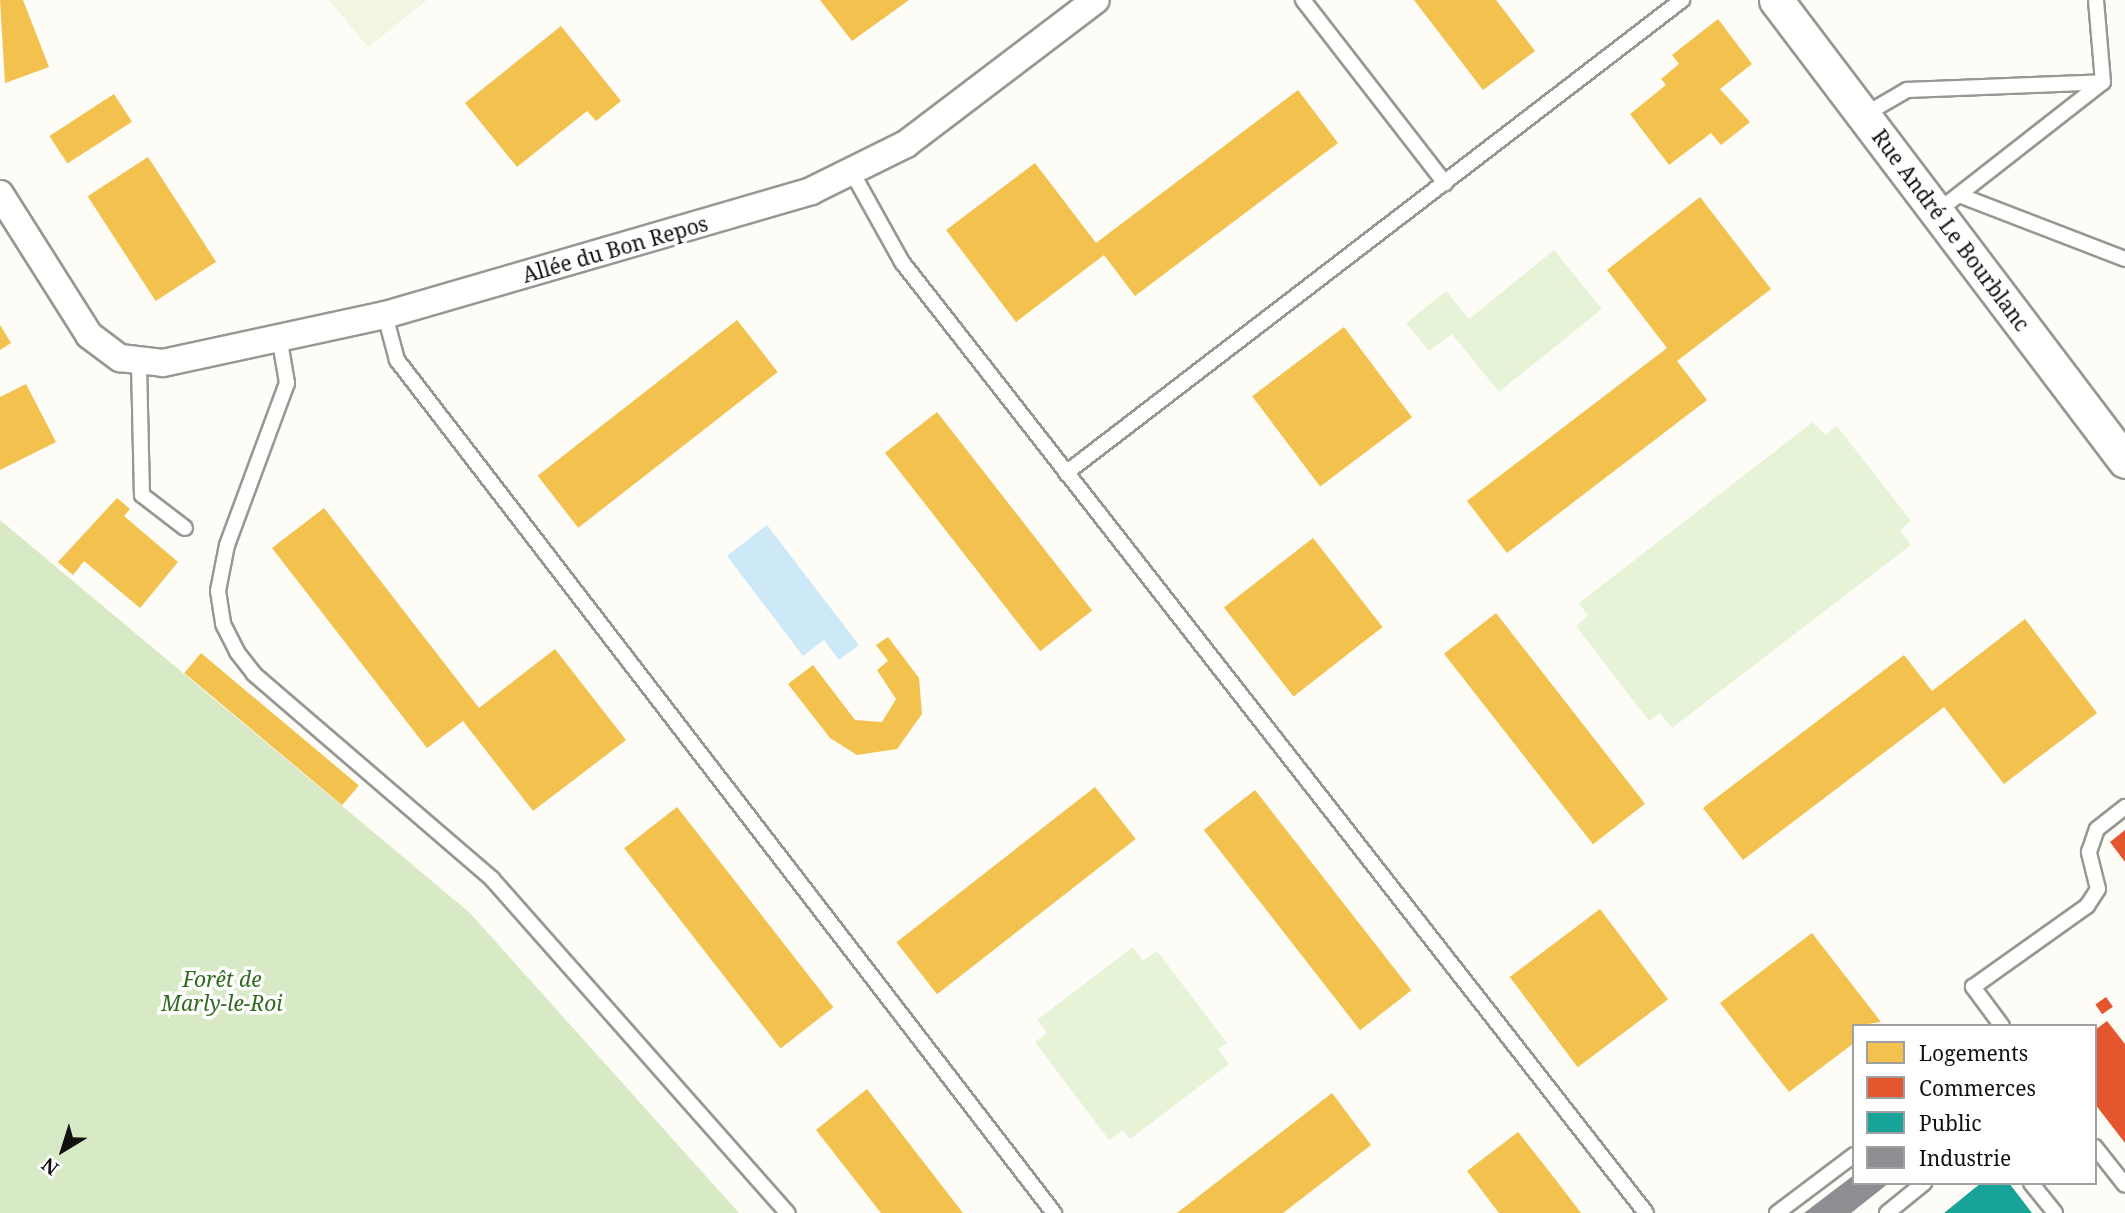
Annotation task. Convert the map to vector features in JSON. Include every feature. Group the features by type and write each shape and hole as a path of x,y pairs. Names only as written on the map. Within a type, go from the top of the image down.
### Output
{"street":[{"name":"Allée du Bon Repos","path":"139,364 385,315 775,203 852,174 906,144 1096,0"},
{"name":"Rue André Le Bourblanc","path":"1776,0 1864,115 1949,203 2125,461"},
{"path":"0,194 89,335 139,364"}],"lane":[{"path":"1303,0 1444,183"},
{"path":"1066,473 1682,0"},
{"path":"2096,0 2103,82"},
{"path":"1864,115 1907,90 2103,82"},
{"path":"1949,203 2103,82"},
{"path":"852,174 902,262 1646,1213"},
{"path":"1949,203 2125,259"},
{"path":"385,315 397,360 1054,1213"},
{"path":"279,336 287,383 228,545 218,591 223,624 237,652 254,674 492,879 788,1213"},
{"path":"139,364 142,495 185,528"},
{"path":"2001,1024 1973,987 2087,905 2098,889 2089,852 2097,829 2125,807"},
{"path":"2097,1150 2125,1185"},
{"path":"1777,1213 1852,1157"},
{"path":"1887,1213 1922,1185"},
{"path":"2033,1185 2054,1213"}],"green space":[{"path":"329,0 427,0 368,47"},
{"path":"1554,250 1602,309 1499,392 1452,334 1429,351 1406,323 1446,291 1469,319"},
{"path":"1813,422 1825,435 1837,426 1911,521 1900,530 1911,545 1672,728 1660,713 1649,721 1576,626 1588,616 1579,603"},
{"name":"Forêt de Marly-le-Roi","path":"0,520 470,913 739,1213 0,1213"},
{"path":"1133,947 1143,961 1157,951 1227,1043 1218,1049 1229,1064 1130,1139 1123,1130 1109,1140 1035,1042 1047,1033 1037,1020"}],"water":[{"path":"767,525 859,645 839,660 824,640 803,656 727,556"}],"building: Logements":[{"path":"0,0 23,0 49,67 5,83"},
{"path":"820,0 909,0 852,41"},
{"path":"1414,0 1496,0 1535,51 1483,90"},
{"path":"1718,19 1752,64 1720,89 1750,122 1721,145 1711,133 1669,165 1630,114 1666,85 1661,79 1679,64 1672,55"},
{"path":"561,26 621,101 596,121 587,111 517,167 465,103"},
{"path":"1298,90 1338,143 1135,296 1104,255 1016,322 946,230 1035,163 1096,243"},
{"path":"114,94 132,122 67,164 49,136"},
{"path":"148,157 216,262 156,301 88,196"},
{"path":"1700,197 1771,289 1677,361 1707,400 1507,553 1467,501 1667,348 1607,270"},
{"path":"737,320 778,372 578,528 538,476"},
{"path":"0,325 11,343 0,350"},
{"path":"1344,327 1412,417 1320,486 1252,396"},
{"path":"26,384 56,442 0,470 0,397"},
{"path":"937,412 1092,611 1040,651 885,453"},
{"path":"117,498 130,509 124,516 178,562 140,608 84,561 73,575 58,562"},
{"path":"324,508 479,708 555,649 626,740 533,811 463,721 427,748 272,548"},
{"path":"1313,538 1383,627 1294,697 1224,608"},
{"path":"1496,613 1645,804 1593,844 1444,654"},
{"path":"2025,619 2097,713 2004,784 1944,707 1743,860 1703,808 1904,655 1932,691"},
{"path":"888,637 919,678 922,714 897,749 857,755 830,738 788,684 813,665 855,720 882,722 896,699 877,670 888,661 876,645"},
{"path":"201,653 359,785 342,805 184,673"},
{"path":"1095,787 1136,839 937,994 896,942"},
{"path":"1255,790 1411,990 1360,1030 1204,830"},
{"path":"677,807 833,1007 781,1048 624,848"},
{"path":"1600,909 1668,999 1578,1067 1510,977"},
{"path":"1812,933 1881,1022 1852,1024 1852,1045 1789,1092 1720,1003"},
{"path":"867,1089 963,1213 881,1213 816,1130"},
{"path":"1332,1093 1371,1145 1283,1213 1177,1213"},
{"path":"1518,1132 1581,1213 1499,1213 1467,1171"}],"building: Commerces":[{"path":"2125,830 2125,862 2110,842"},
{"path":"2106,997 2113,1007 2102,1014 2095,1004"},
{"path":"2107,1021 2125,1044 2125,1143 2097,1107 2097,1028"}],"building: Public":[{"path":"1979,1185 2011,1185 2032,1213 1944,1213"}],"building: Industrie":[{"path":"1852,1177 1852,1185 1886,1185 1851,1213 1804,1213"}]}
